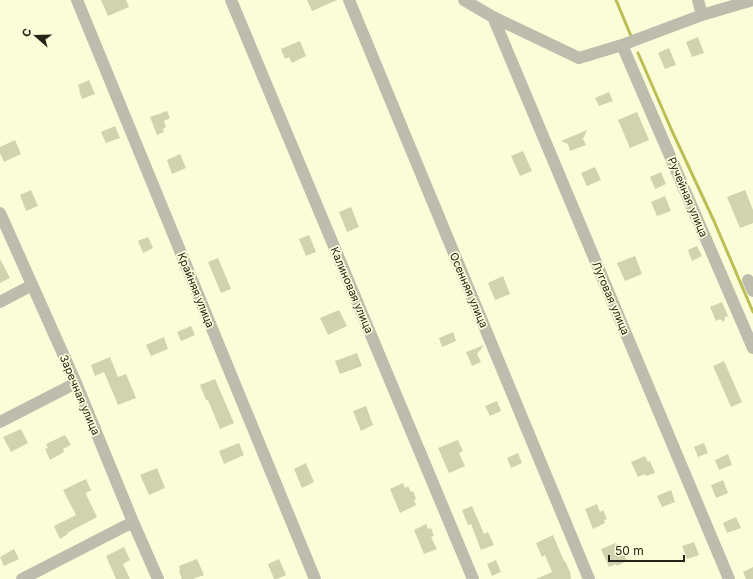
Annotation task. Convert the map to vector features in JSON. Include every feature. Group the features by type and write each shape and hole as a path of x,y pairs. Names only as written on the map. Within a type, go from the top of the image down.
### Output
{"street":[{"name":"Крайняя улица","path":"77,0 315,579"},
{"name":"Калиновая улица","path":"231,0 473,579"},
{"name":"Осенняя улица","path":"349,0 589,579"},
{"path":"464,0 493,17 579,58 622,45 702,15 753,0"},
{"path":"698,0 702,15"},
{"name":"Луговая улица","path":"493,17 729,579"},
{"name":"Ручейная улица","path":"622,45 753,348"},
{"name":"Заречная улица","path":"0,213 76,383 158,579"},
{"path":"0,302 32,285"},
{"path":"0,422 76,383"},
{"path":"22,579 133,522"}],"building":[{"path":"101,0 126,0 129,7 108,16"},
{"path":"307,0 337,0 312,11"},
{"path":"698,37 704,53 692,57 686,42"},
{"path":"300,41 306,56 292,63 289,57 285,59 281,49"},
{"path":"669,48 676,65 665,69 658,53"},
{"path":"89,80 95,94 82,99 78,85"},
{"path":"609,92 613,101 599,106 595,98"},
{"path":"167,111 170,118 164,121 166,127 163,129 164,132 157,135 150,117"},
{"path":"637,112 649,140 630,148 618,120"},
{"path":"115,126 120,138 106,143 101,132"},
{"path":"587,130 583,139 586,145 570,151 568,144 561,141"},
{"path":"15,140 21,154 4,162 0,153 0,147"},
{"path":"523,151 532,171 520,176 511,156"},
{"path":"180,154 186,168 172,174 167,160"},
{"path":"595,167 601,180 587,186 581,173"},
{"path":"661,172 666,184 655,189 650,177"},
{"path":"31,190 38,206 26,211 20,195"},
{"path":"745,190 753,210 753,223 740,228 727,197"},
{"path":"665,196 671,211 657,216 651,202"},
{"path":"351,207 359,227 347,232 339,212"},
{"path":"309,235 316,252 306,256 299,239"},
{"path":"148,237 153,248 143,253 138,241"},
{"path":"697,246 702,256 692,261 688,250"},
{"path":"635,256 642,274 625,281 617,263"},
{"path":"218,258 231,289 221,293 208,262"},
{"path":"0,259 10,278 0,283"},
{"path":"503,276 510,294 495,300 488,283"},
{"path":"722,302 728,316 725,317 724,322 720,319 716,321 710,307"},
{"path":"339,310 347,326 328,335 320,318"},
{"path":"191,326 195,335 181,341 177,332"},
{"path":"453,332 456,341 442,347 439,338"},
{"path":"164,337 168,349 151,356 146,345"},
{"path":"484,345 477,354 481,362 472,366 466,352"},
{"path":"357,353 362,366 340,374 335,361"},
{"path":"110,357 118,377 126,374 136,398 118,405 104,372 95,376 91,365"},
{"path":"724,361 742,402 731,407 713,366"},
{"path":"215,379 234,423 220,429 200,385"},
{"path":"497,401 501,411 490,416 485,406"},
{"path":"366,406 373,425 361,431 353,411"},
{"path":"21,429 28,443 11,452 3,437"},
{"path":"65,435 71,445 63,449 64,452 50,460 45,449 48,448 46,444"},
{"path":"458,440 463,451 459,453 465,466 449,473 438,448"},
{"path":"239,443 244,455 224,464 219,451"},
{"path":"704,443 708,453 698,457 694,447"},
{"path":"518,453 522,463 511,468 507,458"},
{"path":"728,454 732,465 719,470 715,460"},
{"path":"645,456 648,462 650,461 655,473 646,476 645,474 638,477 631,462"},
{"path":"306,463 314,482 302,488 294,469"},
{"path":"157,468 165,488 149,495 140,475"},
{"path":"86,479 91,490 86,494 97,517 67,533 68,534 60,539 54,526 76,515 63,490"},
{"path":"723,480 728,493 716,498 711,485"},
{"path":"403,483 405,488 408,486 411,492 413,491 416,499 414,500 416,505 400,513 390,489"},
{"path":"671,490 675,502 662,507 657,496"},
{"path":"597,504 600,512 603,510 607,519 604,520 605,523 593,529 585,509"},
{"path":"472,506 484,534 488,532 494,545 481,550 471,524 468,525 462,510"},
{"path":"736,517 741,528 727,533 723,523"},
{"path":"426,524 428,529 431,528 434,536 431,537 437,549 424,554 414,530"},
{"path":"553,535 571,574 571,579 536,579 552,572 545,555 542,557 536,543"},
{"path":"694,542 699,555 687,559 682,546"},
{"path":"616,543 627,561 617,566 616,564 609,567 601,549"},
{"path":"124,547 130,560 123,564 130,579 116,579 106,556"},
{"path":"14,549 19,559 4,566 0,557"},
{"path":"197,559 204,575 193,579 182,579 179,566"},
{"path":"279,559 286,575 274,579 268,564"},
{"path":"496,560 501,572 492,576 487,564"},
{"path":"753,567 753,579 746,579 743,572"}],"waterway":[{"path":"616,0 631,36"},
{"path":"638,53 714,221 753,312"}]}
